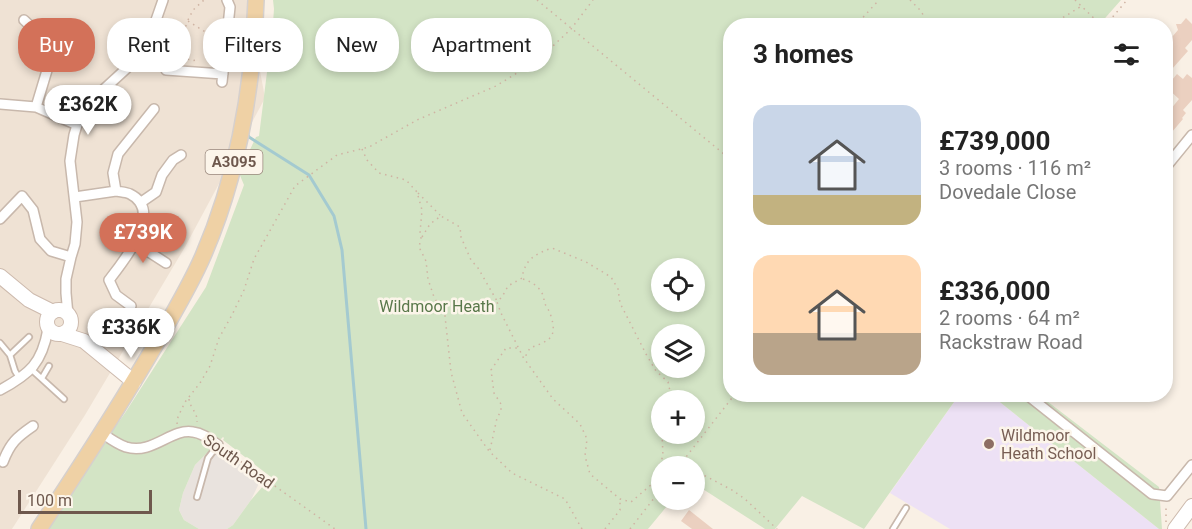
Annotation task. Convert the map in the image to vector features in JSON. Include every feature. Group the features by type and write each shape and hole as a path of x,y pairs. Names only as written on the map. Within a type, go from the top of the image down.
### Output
{"main road":[{"name":"A3095","path":"39,529 134,382 173,314 209,241 222,204 244,124 252,72 256,0"}],"street":[{"path":"0,390 32,369 58,322 75,244 77,222 70,161 77,125 103,90 127,68 143,38 155,22 163,0"},
{"path":"227,0 230,7 229,18"},
{"path":"36,107 46,72"},
{"path":"180,72 222,78 223,72"},
{"path":"0,104 36,107 77,125"},
{"path":"116,190 113,173 118,154 154,109"},
{"path":"1173,158 1192,135"},
{"path":"140,203 156,192 162,175 173,160 181,154"},
{"path":"75,197 116,190 130,194 140,203 144,219 140,234 109,280 116,295 131,306"},
{"path":"0,219 22,196 33,210 40,239 51,251 71,257"},
{"path":"135,243 166,263"},
{"path":"0,276 134,382"},
{"path":"1036,402 1152,494 1167,496 1192,465"},
{"path":"3,462 4,447 33,426"},
{"name":"South Road","path":"102,433 126,447 152,446 178,434 189,432 206,436 218,445"},
{"path":"1170,526 1192,506"}],"lane":[{"path":"10,355 29,337"},
{"path":"0,343 10,355 20,379"},
{"path":"42,378 49,366"},
{"path":"32,369 64,399"},
{"path":"197,497 208,458 218,445"},
{"path":"893,529 906,508"}],"path":[{"path":"189,18 193,10 204,0"},
{"path":"537,0 723,153"},
{"path":"178,434 178,417 185,402 210,366 219,338 244,290 254,259 295,186 337,155 369,147 417,120 496,86 538,60 571,29 592,0"},
{"path":"862,18 879,0"},
{"path":"910,0 924,18"},
{"path":"1074,0 1094,18"},
{"path":"1111,18 1128,0"},
{"path":"1062,18 1081,6"},
{"path":"362,149 367,160 379,173 406,180 441,216 460,227 461,237 471,260 497,302 524,359 553,399 580,424 587,439 585,456 590,474 620,499 631,502 652,484 663,456 662,444"},
{"path":"417,192 422,210 421,238"},
{"path":"441,216 430,224 421,238 419,247 426,261 428,279 434,297 445,316 451,372 462,413 489,451 512,473 565,499 582,529"},
{"path":"522,278 524,267 530,260 538,253 552,248 586,262 611,277 618,289 620,303 646,354 656,371 668,381 670,390"},
{"path":"497,302 508,286 522,278 531,281 545,298 544,303 554,323 552,336 542,345 530,348 524,359"},
{"path":"489,451 501,411 501,404 494,393 491,370 506,348 518,348"},
{"path":"189,398 197,417 197,433"},
{"path":"686,456 729,402"},
{"name":"South Road","path":"218,445 335,529"},
{"path":"705,476 745,499 777,529"},
{"path":"1167,496 1170,526"},
{"path":"605,529 620,510 620,499"},
{"path":"630,529 651,502"}],"shaded area":[{"path":"0,0 247,0 250,18 203,18 203,72 260,72 265,98 185,247 85,415 12,529 0,529"},
{"name":"Wildmoor Heath School","path":"954,402 1000,402 1159,529 950,529 890,493"},
{"path":"214,446 261,479 251,500 233,525 227,529 199,529 184,520 179,510 183,493 195,465"}],"green space":[{"name":"Wildmoor Heath","path":"273,0 1121,0 1105,18 723,18 723,402 954,402 864,529 802,496 775,529 765,529 705,490 705,456 651,456 651,510 664,510 648,529 227,529 233,525 271,477 223,440 223,437 195,465 183,493 179,510 184,520 199,529 45,529 125,413 206,287 244,185 239,173 256,137 259,136 267,72 303,72 303,18 273,18"},
{"path":"1000,402 1048,402 1159,487 1162,529 1159,529"}],"building":[{"path":"1186,18 1192,24 1192,40 1185,48 1188,51 1173,68 1173,36 1178,30 1176,24 1181,24"},
{"path":"1177,74 1183,79 1187,74 1192,78 1192,100 1183,110 1186,113 1173,131 1173,106 1179,99 1173,93 1173,79"},
{"path":"689,510 713,529 692,529 681,521"}],"waterway":[{"path":"248,135 309,175 334,216 342,250 366,529"}],"place":[{"name":"Wildmoor Heath School","path":"989,444"}]}
